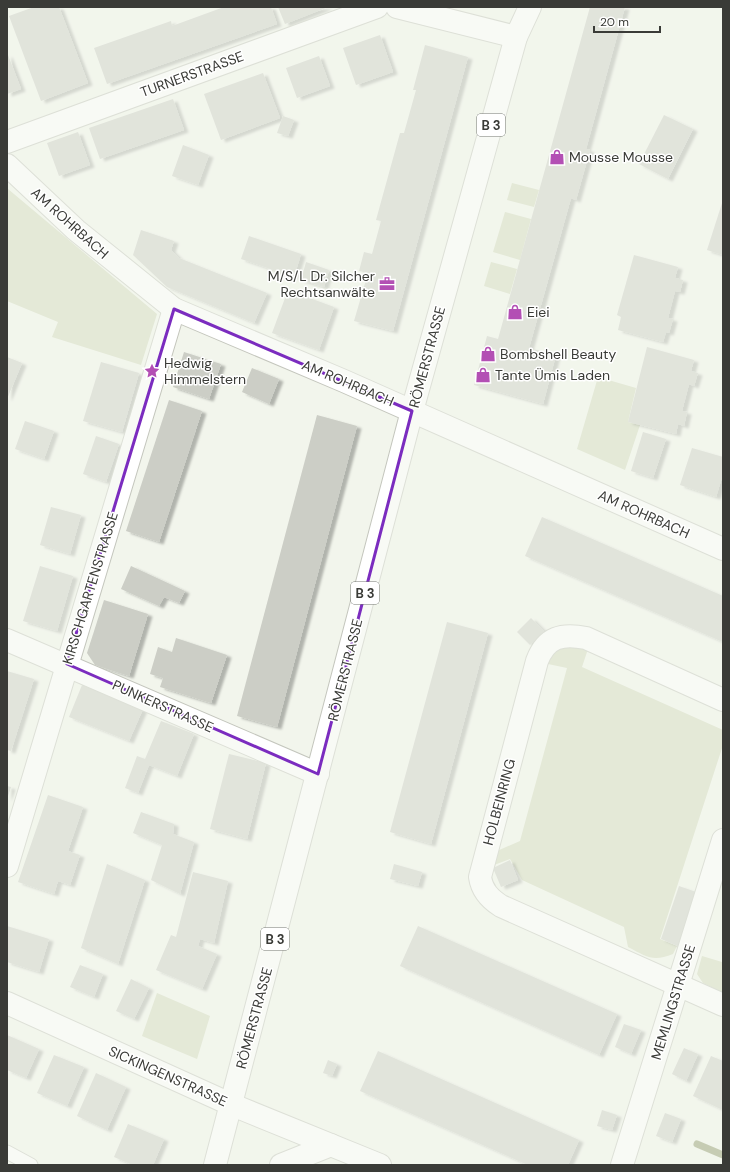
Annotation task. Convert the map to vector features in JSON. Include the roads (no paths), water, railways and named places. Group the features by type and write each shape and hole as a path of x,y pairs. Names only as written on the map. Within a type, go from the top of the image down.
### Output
{"street":[{"name":"TURNERSTRASSE","path":"7,142 377,7"},
{"path":"397,7 516,37"},
{"name":"RÖMERSTRASSE","path":"516,37 517,7"},
{"name":"RÖMERSTRASSE","path":"215,1165 412,411 516,37 530,7"},
{"name":"AM ROHRBACH","path":"7,165 76,230 174,309 412,411 723,549"},
{"name":"KIRSCHGARTENSTRASSE","path":"7,866 174,309"},
{"name":"HOLBEINRING","path":"723,700 586,638 573,635 564,636 550,642 540,653 537,661 480,877 485,892 491,899 501,906 723,1005"},
{"name":"PUNKERSTRASSE","path":"7,640 67,664 318,774"},
{"name":"MEMLINGSTRASSE","path":"622,1165 723,840"},
{"name":"SICKINGENSTRASSE","path":"7,1003 230,1104 380,1165"},
{"path":"281,1165 331,1145"}],"lane":[{"path":"7,1152 31,1165"}],"waterway":[{"path":"697,1144 723,1155"}],"place":[{"name":"Mousse Mousse","path":"557,157"},
{"name":"M/S/L Dr. Silcher Rechtsanwälte","path":"387,284"},
{"name":"Eiei","path":"515,312"},
{"name":"Bombshell Beauty","path":"488,354"},
{"name":"Hedwig Himmelstern","path":"152,371"},
{"name":"Tante Ümis Laden","path":"483,375"}]}
